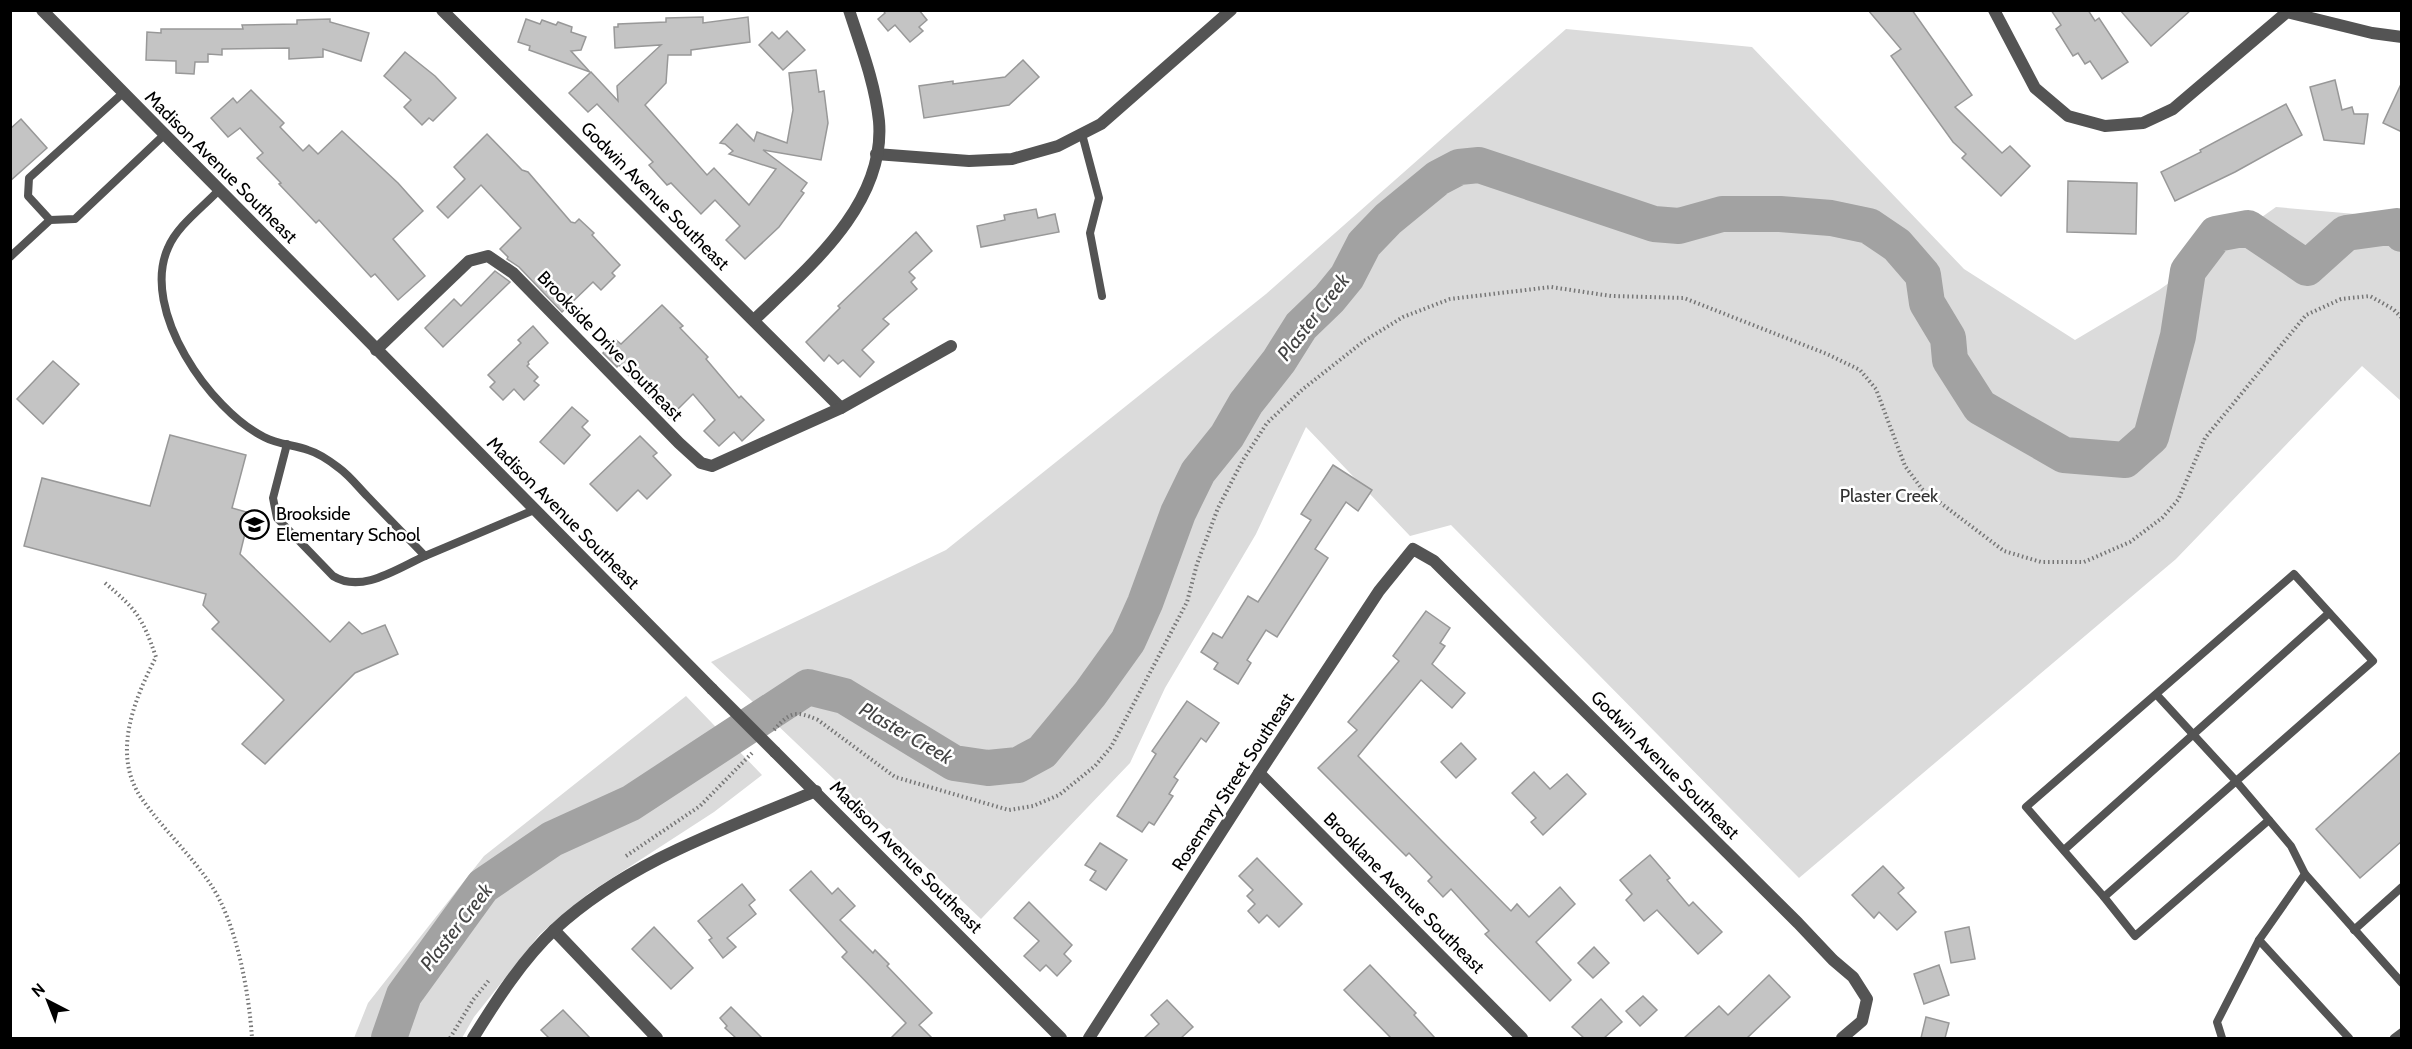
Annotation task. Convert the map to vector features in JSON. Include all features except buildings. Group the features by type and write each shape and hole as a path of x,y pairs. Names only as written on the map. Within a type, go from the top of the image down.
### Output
{"street":[{"name":"Madison Avenue Southeast","path":"42,10 534,510 1061,1038"},
{"name":"Godwin Avenue Southeast","path":"442,10 841,408"},
{"path":"754,320 802,273 851,216 868,186 876,154 879,122 871,78 849,10"},
{"path":"876,154 969,161 1012,159 1058,146 1101,124 1231,10"},
{"path":"1994,10 2035,88 2068,116 2105,126 2143,123 2173,109 2288,11 2372,33 2402,37"},
{"name":"Brookside Drive Southeast","path":"376,350 469,261 488,256 513,273 701,463 712,466 841,408 951,346"},
{"name":"Godwin Avenue Southeast","path":"1413,549 1434,561 1833,960 1853,977 1867,999 1862,1021 1842,1038"},
{"name":"Rosemary Street Southeast","path":"1089,1038 1379,591 1413,549"},
{"name":"Brooklane Avenue Southeast","path":"1259,773 1522,1038"},
{"path":"473,1038 496,1000 554,930 615,884 670,851 816,791"},
{"path":"554,930 657,1038"}],"lane":[{"path":"50,220 28,196 29,178 123,93"},
{"path":"1082,134 1099,198 1090,233 1102,296"},
{"path":"10,257 50,220 75,219 164,135"},
{"path":"219,190 178,233 168,248 162,268 161,293 177,342 217,397 236,417 265,437 311,450 341,469 425,556"},
{"path":"287,444 273,498 277,518 333,576 343,582 352,584 367,581 534,510"},
{"path":"2104,897 2373,661 2294,574 2026,807 2135,936 2269,820"},
{"path":"2064,850 2329,613"},
{"path":"2156,694 2236,781 2291,846 2305,874 2402,983"},
{"path":"2222,1038 2217,1022 2259,940 2305,874"},
{"path":"2354,930 2402,887"},
{"path":"2259,940 2349,1038"},
{"path":"2394,1038 2402,1032"}],"path":[{"path":"105,583 134,608 145,626 156,657 139,690 128,728 128,770 141,798 212,885 230,923 250,1011 252,1038"}],"green space":[{"name":"Plaster Creek","path":"1566,29 1752,47 1964,269 2075,340 2159,290 2276,207 2367,215 2401,244 2401,401 2362,366 2176,559 1799,878 1451,525 1410,536 1306,427 1256,534 1165,688 1130,763 981,919 711,662 946,550 1266,294"},
{"name":"Plaster Creek","path":"686,696 762,775 714,812 589,893 540,934 474,1017 462,1038 354,1038 368,1003 484,856"}],"waterway":[{"name":"Plaster Creek","path":"389,1038 404,995 483,886 552,839 631,803 808,687 844,696 954,763 988,768 1018,765 1042,752 1090,694 1128,641 1145,603 1178,513 1198,472 1227,436 1246,403 1279,361 1301,326 1329,299 1347,277 1364,244 1388,219 1438,178 1459,167 1479,165 1654,224 1679,226 1722,214 1780,214 1831,218 1869,226 1897,245 1923,275 1927,303 1948,338 1950,360 1980,407 2064,455 2125,460 2151,437 2178,336 2188,271 2216,234 2248,228 2307,268 2346,233 2397,226 2402,234"}],"place":[{"name":"Brookside Elementary School","path":"255,524"}]}
